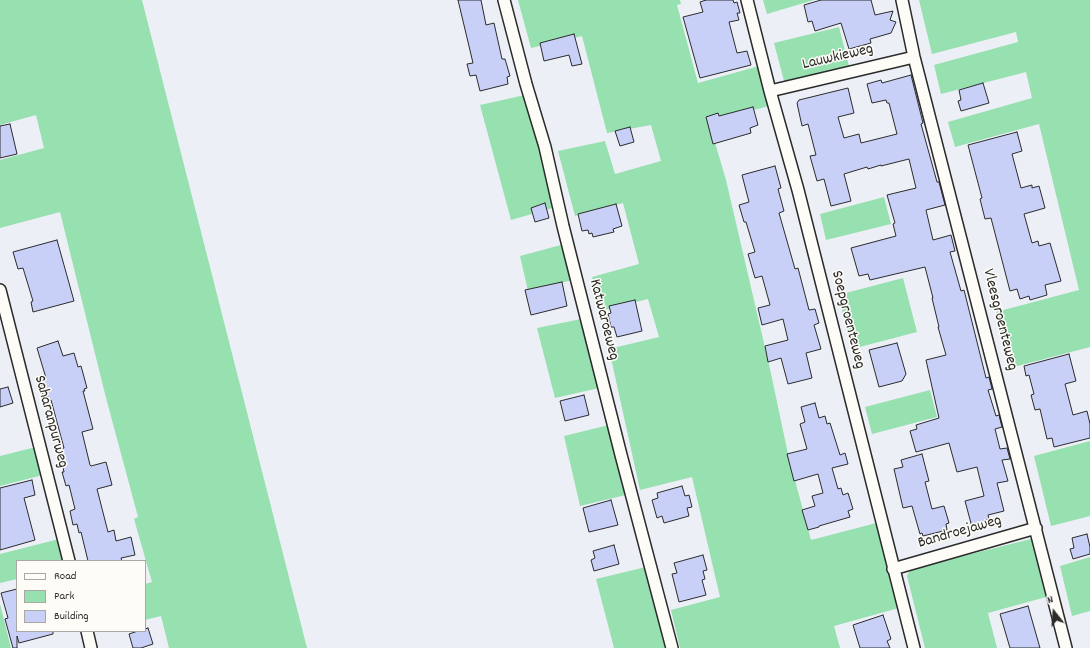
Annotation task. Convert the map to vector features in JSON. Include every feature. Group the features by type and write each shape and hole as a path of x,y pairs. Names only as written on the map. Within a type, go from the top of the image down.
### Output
{"street":[{"name":"Katwaroeweg","path":"504,0 526,84 545,147 563,226 672,648"},
{"name":"Soepgroenteweg","path":"747,0 770,91 798,190 914,648"},
{"name":"Vleesgroenteweg","path":"902,0 914,57 1066,648"},
{"name":"Lauwkieweg","path":"770,91 914,57"},
{"name":"Saharanpurweg","path":"0,290 69,560"},
{"name":"Bandroejaweg","path":"893,569 1036,528"},
{"path":"87,632 91,648"}],"green space":[{"path":"0,0 142,0 307,648 169,648 161,616 146,620 146,584 152,582 134,519 138,517 105,394 60,212 0,228 0,160 44,148 36,115 0,125"},
{"path":"518,0 680,0 681,4 677,5 698,83 770,63 780,103 709,122 726,180 770,369 788,454 811,540 884,521 906,606 834,626 840,648 680,648 671,610 720,597 692,477 640,490 609,349 659,337 648,299 600,311 592,277 639,264 623,203 575,216 558,151 605,141 615,174 661,161 651,125 607,133 582,36 531,48"},
{"path":"763,0 814,0 767,14"},
{"path":"919,0 1090,0 1090,347 1010,368 996,312 1079,290 1039,124 955,147 948,122 1032,98 1026,72 941,94 934,65 1018,42 1016,32 932,54"},
{"path":"839,27 851,74 786,85 774,43"},
{"path":"534,93 563,205 511,220 480,105"},
{"path":"884,197 891,224 826,240 820,214"},
{"path":"572,242 581,278 528,291 520,256"},
{"path":"903,278 917,332 852,349 838,295"},
{"path":"591,317 608,386 555,398 537,328"},
{"path":"930,390 937,417 872,434 865,407"},
{"path":"617,423 634,493 580,506 564,436"},
{"path":"1090,441 1090,516 1051,526 1034,456"},
{"path":"36,447 43,475 0,486 0,456"},
{"path":"59,539 65,560 16,560 16,579 0,583 0,554"},
{"path":"1031,539 1038,539 1057,594 988,613 997,648 925,648 907,576 909,572 915,568"},
{"path":"1090,557 1090,611 1072,616 1060,566"},
{"path":"650,566 671,648 614,648 596,579"},
{"path":"0,604 11,648 0,648"}],"building":[{"path":"458,0 481,0 486,25 494,23 502,59 505,59 510,76 507,77 508,84 480,91 476,75 470,76 467,64 473,63"},
{"path":"706,0 733,0 734,3 737,2 740,13 737,13 739,20 729,22 737,53 747,51 751,65 700,78 683,17 703,12 700,2"},
{"path":"821,0 871,0 875,15 893,11 890,20 896,22 891,33 870,39 871,43 849,49 841,23 815,31 812,21 808,22 804,5"},
{"path":"574,34 582,64 572,66 569,55 544,61 540,43"},
{"path":"911,75 923,123 921,124 945,205 926,210 933,240 951,235 955,251 950,252 961,291 964,290 986,378 989,377 992,389 988,390 996,416 999,415 1002,427 995,429 1000,449 1007,448 1010,459 1002,460 1008,481 997,483 1004,511 988,515 989,519 983,521 984,523 972,527 965,501 984,496 977,467 957,472 949,443 916,452 910,431 917,429 916,425 939,418 926,360 946,355 938,327 933,298 925,267 870,280 868,274 859,276 851,248 896,236 893,224 895,223 887,195 916,188 909,159 868,169 867,167 844,174 851,201 831,206 824,179 817,181 810,156 816,155 808,124 802,126 797,103 799,100 848,88 854,113 838,117 844,138 859,134 861,143 897,134 889,103 887,103 886,100 872,103 867,84 881,80 882,83"},
{"path":"983,83 989,103 961,111 958,101 961,100 959,90"},
{"path":"753,107 758,125 750,128 751,133 713,144 706,117 718,113 719,116"},
{"path":"10,124 17,154 0,158 0,126"},
{"path":"630,127 634,142 620,146 615,131"},
{"path":"1017,132 1022,151 1012,154 1021,188 1032,185 1032,188 1039,186 1045,208 1024,214 1032,243 1038,241 1039,246 1050,243 1061,281 1045,285 1047,295 1030,300 1029,296 1020,299 1017,289 1010,291 991,218 985,219 980,199 982,198 968,145"},
{"path":"775,166 781,188 778,189 784,211 779,213 795,269 798,268 809,310 815,309 819,323 814,325 821,349 806,353 812,378 788,384 781,358 768,362 765,346 788,340 783,319 762,325 758,308 770,305 762,276 755,278 748,254 755,252 739,205 749,202 742,175"},
{"path":"545,203 549,218 535,222 531,208"},
{"path":"616,204 622,226 613,229 614,232 593,237 592,233 589,234 588,230 582,231 578,214"},
{"path":"57,240 74,301 33,312 31,302 33,301 23,268 18,269 13,252"},
{"path":"562,282 567,306 531,315 525,290"},
{"path":"635,300 642,331 617,337 614,327 611,327 608,314 611,313 609,306"},
{"path":"58,341 63,356 74,353 78,367 81,366 87,388 83,391 93,429 82,432 90,465 106,462 112,485 97,489 108,532 114,530 116,541 131,537 135,555 121,558 122,560 88,560 81,532 79,533 77,524 73,525 70,511 75,509 69,485 66,486 62,472 64,472 59,449 64,448 51,400 49,401 47,394 43,395 40,386 44,385 43,379 46,378 37,348"},
{"path":"897,343 906,374 902,381 879,387 869,350"},
{"path":"1069,354 1076,381 1065,384 1073,415 1087,411 1090,424 1090,438 1054,447 1052,438 1047,439 1040,409 1035,410 1031,395 1034,394 1029,375 1026,376 1024,366"},
{"path":"8,387 13,403 0,407 0,389"},
{"path":"584,395 589,415 565,421 560,401"},
{"path":"815,403 819,418 825,416 827,424 830,423 840,455 845,453 848,464 832,468 838,489 841,488 843,495 848,493 853,509 848,511 850,517 808,530 802,510 815,506 812,496 823,493 818,474 794,481 787,454 807,449 800,424 805,422 801,407"},
{"path":"922,454 929,481 925,482 932,509 944,506 949,523 946,524 947,530 923,536 922,533 920,534 912,506 903,508 894,469 903,467 901,460"},
{"path":"32,480 35,495 24,498 35,540 0,550 0,488"},
{"path":"682,486 685,496 689,495 692,507 687,508 689,516 664,523 662,516 657,518 652,500 658,498 657,493"},
{"path":"611,500 618,525 589,532 583,508"},
{"path":"1087,534 1090,554 1073,559 1070,549 1074,548 1072,538"},
{"path":"614,545 619,564 594,571 591,560 595,558 593,551"},
{"path":"703,555 707,570 703,571 705,579 702,580 706,595 679,602 672,574 677,573 674,563"},
{"path":"16,589 16,632 53,632 53,634 19,643 17,636 17,648 13,648 5,619 8,618 1,593"},
{"path":"1028,606 1040,648 1010,648 1000,614"},
{"path":"883,615 891,639 887,641 890,648 860,648 853,625"},
{"path":"148,628 153,644 141,648 133,648 129,634 135,632 146,632 146,629"}]}
